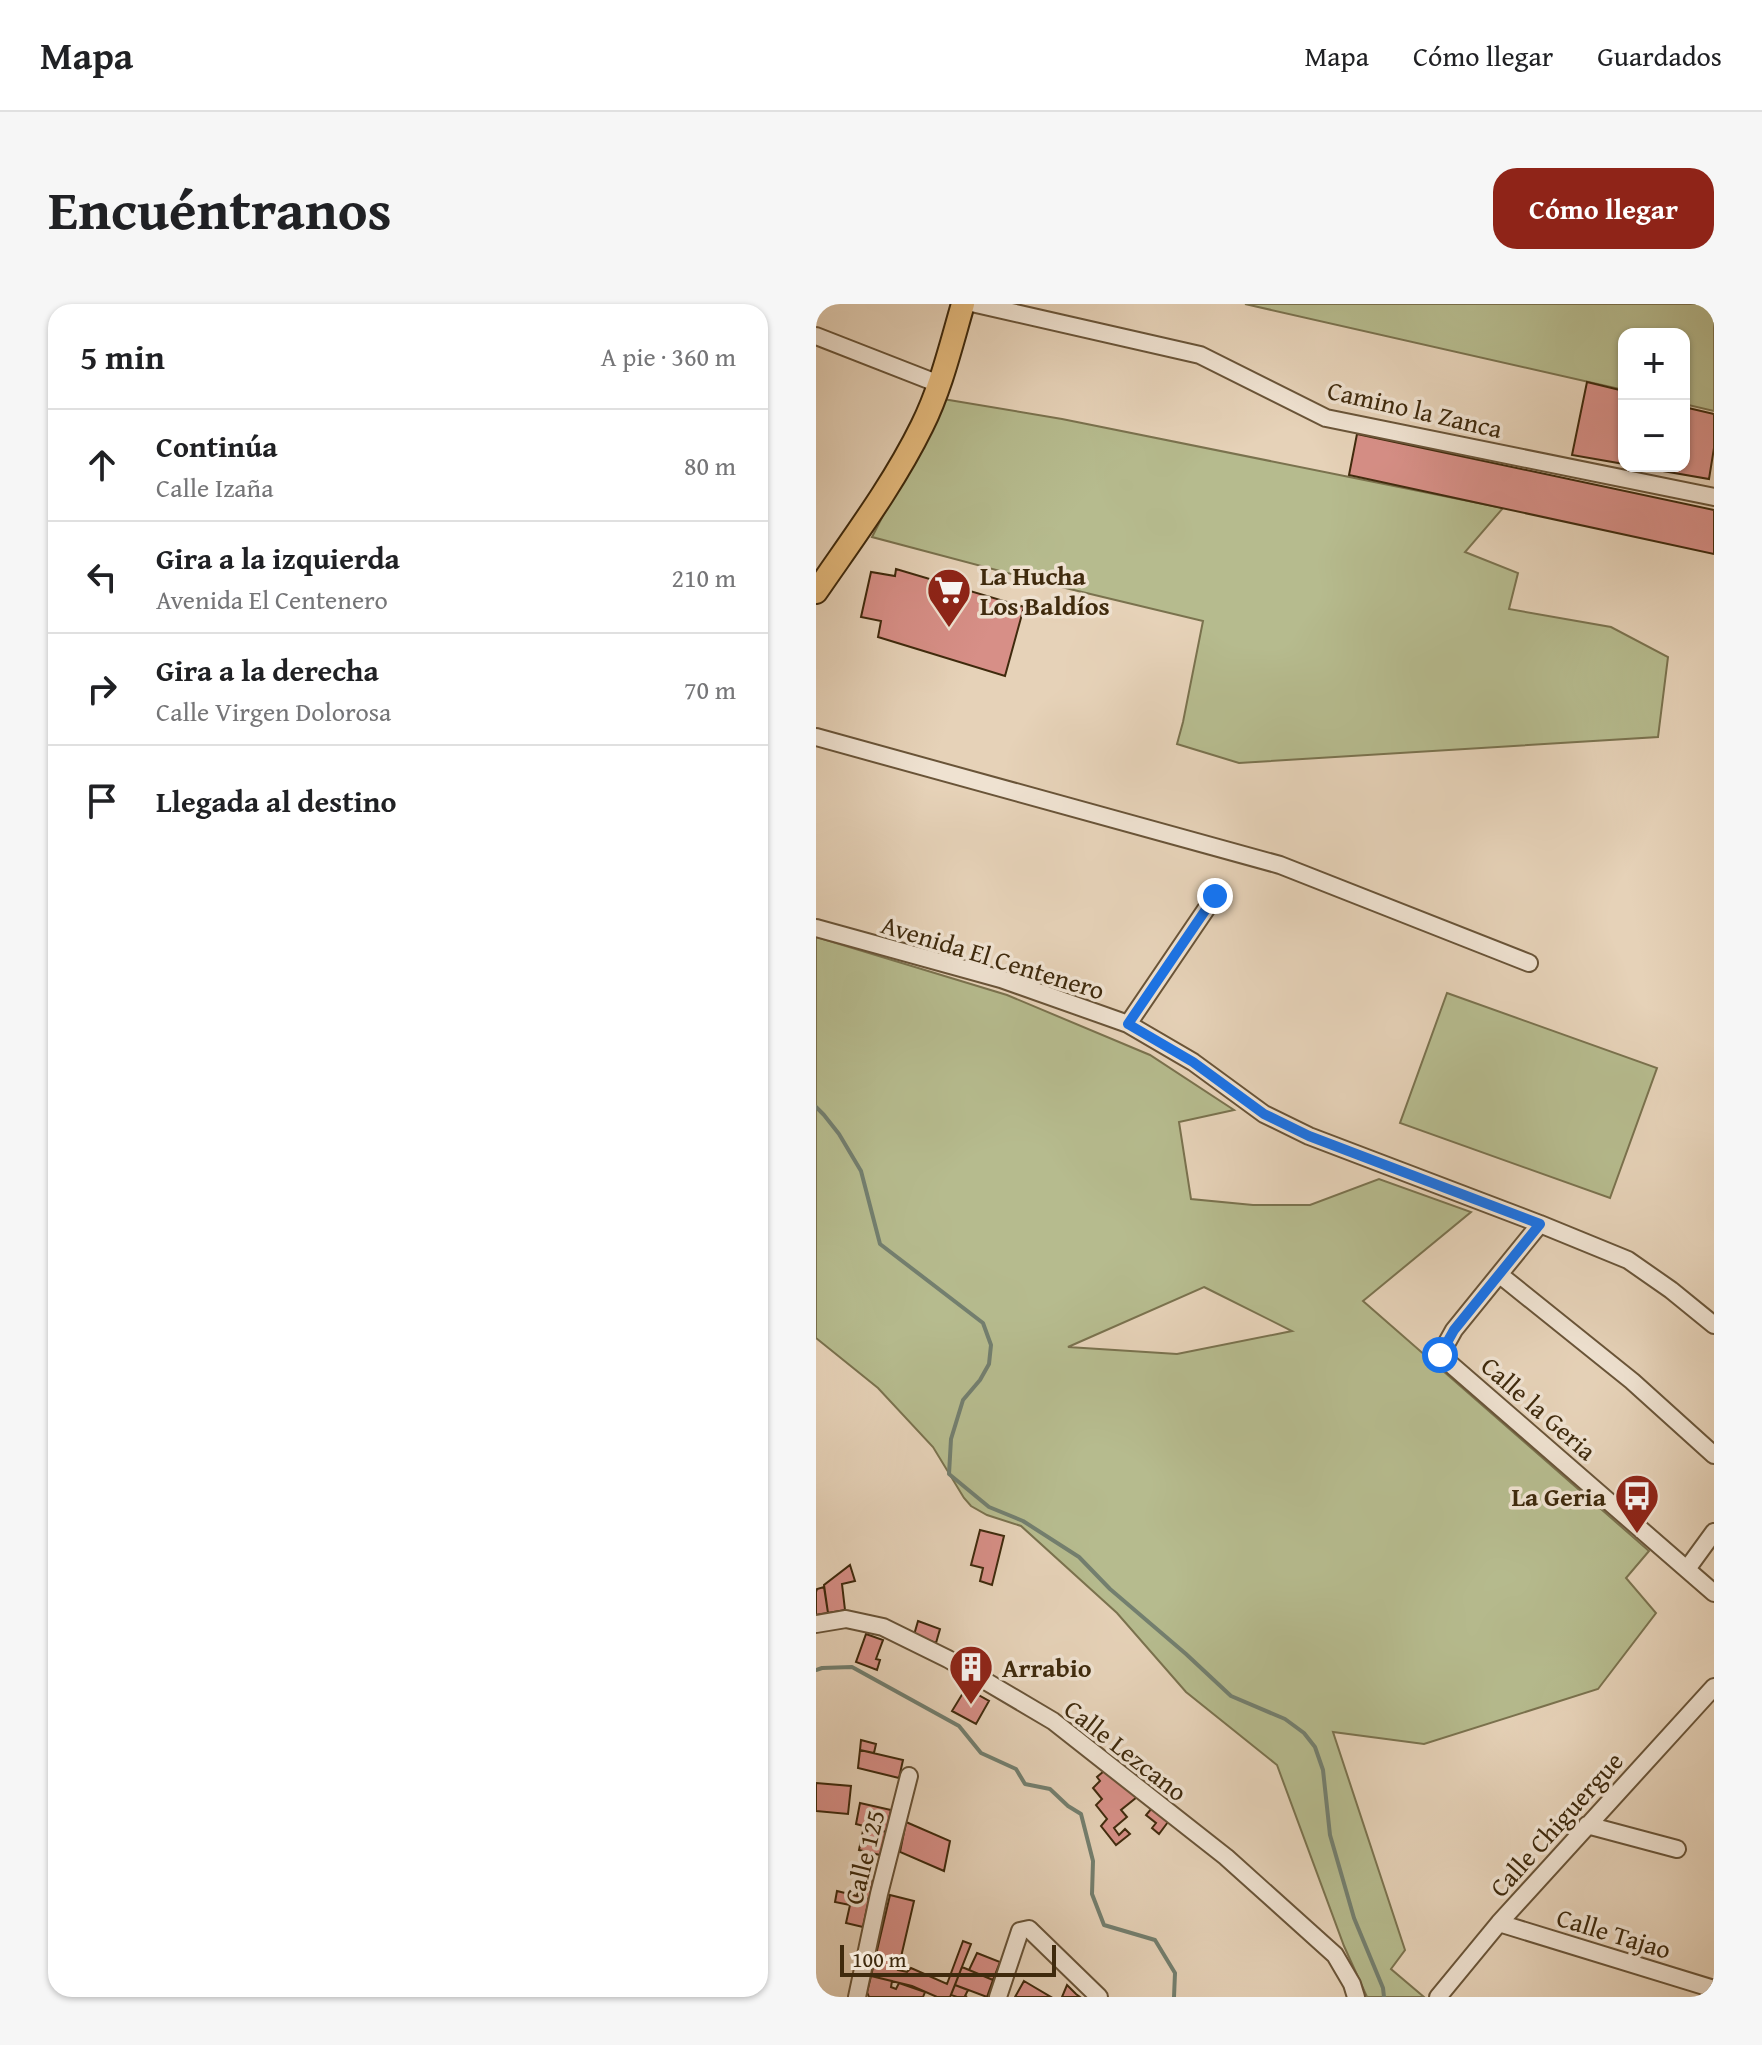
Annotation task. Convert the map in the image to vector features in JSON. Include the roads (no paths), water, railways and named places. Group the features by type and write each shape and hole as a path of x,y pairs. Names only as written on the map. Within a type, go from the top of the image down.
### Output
{"main road":[{"path":"816,592 895,476 923,424 939,384 963,304"}],"street":[{"name":"Camino la Zanca","path":"976,304 1200,355 1326,418 1714,497"},
{"path":"816,336 939,384"},
{"path":"816,737 1280,865 1529,963"},
{"path":"1128,1024 1215,896"},
{"name":"Avenida El Centenero","path":"816,928 1001,979 1128,1024 1193,1062 1264,1114 1309,1136 1628,1260 1714,1325"},
{"path":"1540,1224 1500,1275 1632,1381 1714,1455"},
{"name":"Calle la Geria","path":"1500,1275 1454,1330 1440,1355 1714,1593"},
{"path":"1687,1569 1714,1532"},
{"name":"Calle Lezcano","path":"816,1624 846,1619 883,1627 948,1659 1053,1721 1226,1857 1335,1955 1356,1997"},
{"name":"Calle Chiguergue","path":"1438,1997 1499,1923 1714,1687"},
{"name":"Calle 125","path":"857,1997 909,1776"},
{"path":"1587,1825 1677,1849"},
{"name":"Calle Tajao","path":"1499,1923 1714,1989"},
{"path":"998,1997 1020,1931 1029,1929 1099,1997"}],"waterway":[{"path":"816,1107 839,1134 861,1171 880,1244 983,1323 991,1345 989,1364 963,1400 951,1439 949,1474 989,1507 1023,1521 1079,1557 1110,1589 1231,1696 1285,1719 1304,1733 1315,1747 1323,1770 1330,1835 1354,1918 1384,1997"},
{"path":"816,1670 852,1667 959,1726 981,1753 1016,1769 1025,1784 1050,1789 1081,1814 1093,1861 1092,1894 1104,1925 1155,1940 1175,1973 1174,1997"}],"place":[{"name":"La Hucha Los Baldíos","path":"949,629"},
{"name":"La Geria","path":"1637,1535"},
{"name":"Arrabio","path":"971,1706"}]}
